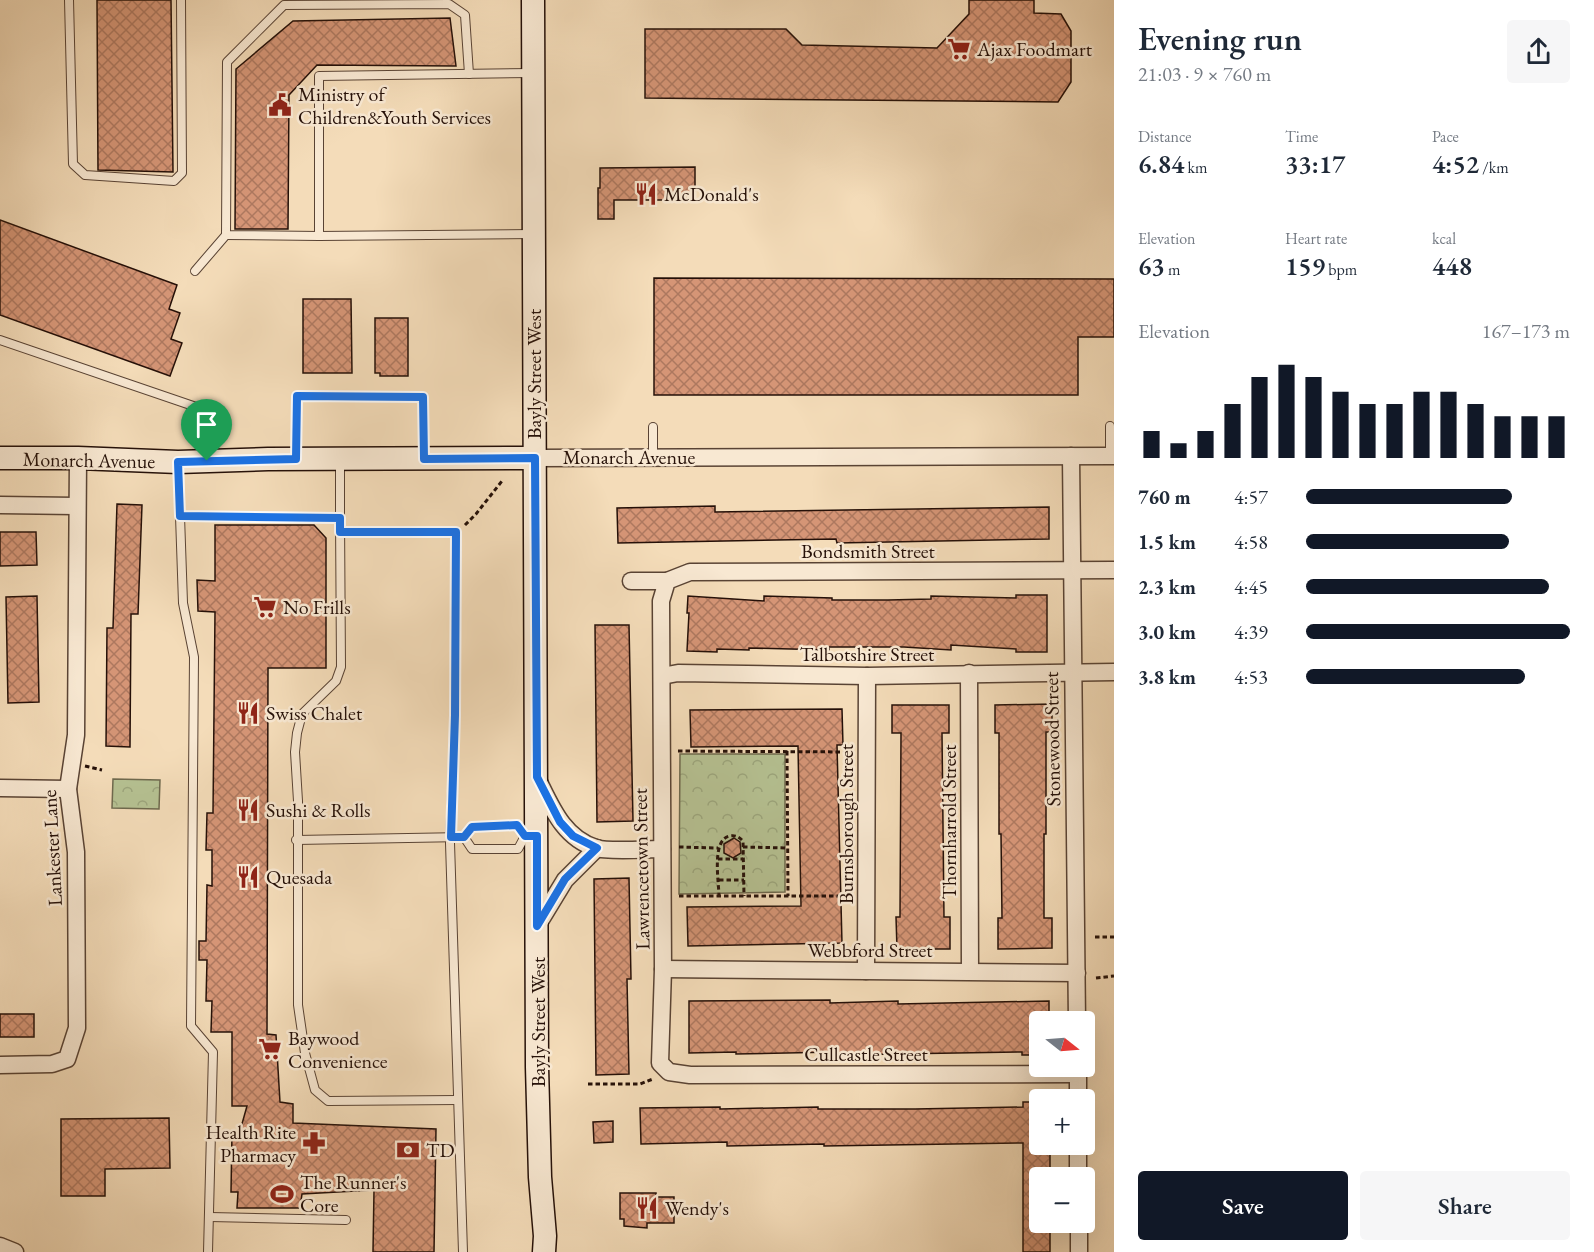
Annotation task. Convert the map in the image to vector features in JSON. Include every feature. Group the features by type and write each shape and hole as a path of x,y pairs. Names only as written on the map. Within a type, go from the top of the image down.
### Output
{"main road":[{"name":"Bayly Street West","path":"533,0 537,777 531,836 537,926 540,1177 545,1236 544,1252"},
{"name":"Monarch Avenue","path":"0,458 178,462 535,458"}],"street":[{"name":"Stonewood Street","path":"1071,456 1077,1011"},
{"name":"Monarch Avenue","path":"535,458 1112,456"},
{"name":"Lankester Lane","path":"0,1065 52,1064 67,1059 76,1029 76,852 68,789 76,735 78,458"},
{"path":"0,505 76,506"},
{"name":"Bondsmith Street","path":"631,580 667,581 690,572 1114,570"},
{"path":"662,676 661,601 667,581"},
{"name":"Talbotshire Street","path":"662,676 678,674 867,676 1114,672"},
{"name":"Thornharrold Street","path":"969,674 970,971"},
{"name":"Lawrencetown Street","path":"662,676 664,1068"},
{"name":"Burnsborough Street","path":"866,971 867,676"},
{"path":"537,777 560,822 573,836 597,848 662,849"},
{"path":"0,788 68,789"},
{"path":"537,926 565,879 597,848"},
{"name":"Webbford Street","path":"663,969 1077,973"},
{"name":"Cullcastle Street","path":"664,1068 690,1075 1029,1071"},
{"path":"1079,1233 1079,1252"},
{"path":"0,1246 15,1252"}],"lane":[{"path":"69,0 73,164 85,176 174,181 182,173 181,0"},
{"path":"195,271 226,234 227,62 284,5 449,4 465,15 469,74"},
{"path":"319,236 319,76 533,73"},
{"path":"226,234 319,236 534,234"},
{"path":"0,340 205,410 207,461"},
{"path":"296,459 297,396 423,397 424,459"},
{"path":"1110,426 1112,456"},
{"path":"653,427 653,457"},
{"path":"340,459 341,667 336,681 302,714 297,733 298,1005 305,1053 315,1090 328,1101 458,1100"},
{"path":"178,462 183,603 194,657 191,1026 213,1052 208,1252"},
{"path":"180,516 340,518"},
{"path":"340,532 456,532 456,692 451,837 463,1252"},
{"path":"517,825 531,836 518,849 472,849 464,837 472,827 517,825"},
{"path":"296,840 464,837"},
{"path":"210,1217 346,1220"}],"path":[{"path":"456,532 476,514 502,481"},
{"path":"678,762 678,750 867,752"},
{"path":"787,751 788,896"},
{"path":"719,897 718,848 725,838 732,836 739,837 743,841 744,896"},
{"path":"679,838 679,848 718,848"},
{"path":"743,847 788,848"},
{"path":"718,858 743,858"},
{"path":"719,880 744,880"},
{"path":"679,887 679,897 867,896"},
{"path":"1095,937 1114,937"},
{"path":"1096,978 1114,976"},
{"path":"588,1084 640,1084 664,1068"}],"green space":[{"path":"680,754 785,754 785,892 679,894"},
{"path":"113,779 160,780 159,809 112,808"}],"building":[{"path":"97,0 171,0 173,172 98,170"},
{"path":"969,0 1034,0 1034,13 1061,14 1071,31 1071,82 1058,102 645,98 645,29 786,29 802,45 937,48 969,14"},
{"path":"450,18 456,66 317,65 289,95 288,229 235,229 236,69 293,21"},
{"name":"McDonald's","path":"695,167 695,200 614,200 614,219 598,219 600,168"},
{"path":"0,220 177,285 169,309 180,313 171,339 182,343 170,376 0,315"},
{"path":"654,278 1114,279 1114,337 1078,337 1078,395 654,395"},
{"path":"303,299 351,299 352,373 303,373"},
{"path":"375,318 408,318 408,376 380,376 380,373 375,373"},
{"path":"117,504 142,505 138,614 131,614 130,747 106,746 107,628 113,628"},
{"path":"715,506 715,512 1049,507 1049,539 837,543 836,539 618,543 617,508"},
{"path":"215,525 314,525 326,538 326,668 268,668 267,1034 276,1035 280,1102 293,1104 293,1123 436,1129 434,1252 373,1252 374,1190 302,1194 300,1208 237,1208 238,1192 231,1192 232,1131 240,1131 247,1106 232,1106 232,1032 211,1032 212,1001 206,1001 207,960 199,960 199,941 206,941 207,885 212,886 212,850 206,850 207,813 213,813 215,612 198,611 197,580 215,581"},
{"path":"0,532 36,532 37,565 0,566"},
{"path":"1016,595 1047,595 1047,652 1016,652 1016,649 951,645 951,650 904,647 829,647 829,650 749,648 749,650 717,649 717,652 687,651 688,596 764,601 764,596 832,598 832,600 888,600 931,599 931,596 1016,598"},
{"path":"37,596 39,702 8,703 6,597"},
{"path":"595,625 629,625 633,821 597,822"},
{"path":"1052,704 1052,732 1046,732 1044,918 1052,918 1052,948 998,949 998,918 1002,918 1001,834 999,834 999,733 995,733 995,705"},
{"path":"892,705 949,705 949,733 942,733 944,917 950,917 950,949 897,949 896,917 900,917 901,733 892,733"},
{"path":"842,709 843,745 837,745 842,943 688,946 687,907 801,906 798,746 691,747 690,710"},
{"path":"734,838 740,842 741,853 733,858 724,853 724,844"},
{"path":"629,878 631,979 627,979 629,1074 596,1075 594,879"},
{"path":"830,1000 830,1003 898,1001 898,1004 1049,1001 1049,1011 1029,1011 1029,1055 1022,1055 1022,1052 835,1055 835,1052 689,1053 689,1001"},
{"path":"0,1014 34,1014 34,1037 0,1037"},
{"path":"1023,1102 1029,1102 1029,1155 1050,1155 1050,1167 1029,1167 1029,1233 1050,1233 1050,1252 1023,1252 1023,1143 824,1146 824,1144 727,1146 727,1142 641,1144 640,1108 1023,1107"},
{"path":"169,1118 170,1168 105,1169 105,1196 61,1196 61,1119"},
{"path":"613,1121 613,1142 594,1143 593,1122"},
{"name":"Wendy's","path":"620,1193 656,1193 656,1197 674,1197 674,1223 647,1223 647,1228 624,1226 624,1219 620,1219"}],"place":[{"name":"Ajax Foodmart","path":"959,49"},
{"name":"Ministry of Children&Youth Services","path":"280,105"},
{"name":"McDonald's","path":"646,194"},
{"name":"No Frills","path":"265,607"},
{"name":"Swiss Chalet","path":"248,713"},
{"name":"Sushi & Rolls","path":"248,810"},
{"name":"Quesada","path":"248,877"},
{"name":"Baywood Convenience","path":"270,1049"},
{"name":"Health Rite Pharmacy","path":"314,1143"},
{"name":"TD","path":"408,1150"},
{"name":"The Runner's Core","path":"282,1194"},
{"name":"Wendy's","path":"647,1208"}],"route":[{"path":"297,396 423,397 424,459 535,458 537,777 560,822 573,836 597,848 565,879 537,926 537,836 525,836 517,825 472,827 464,837 451,837 457,620 456,532 340,532 340,518 180,516 178,462 207,461 296,459 297,396"}]}
